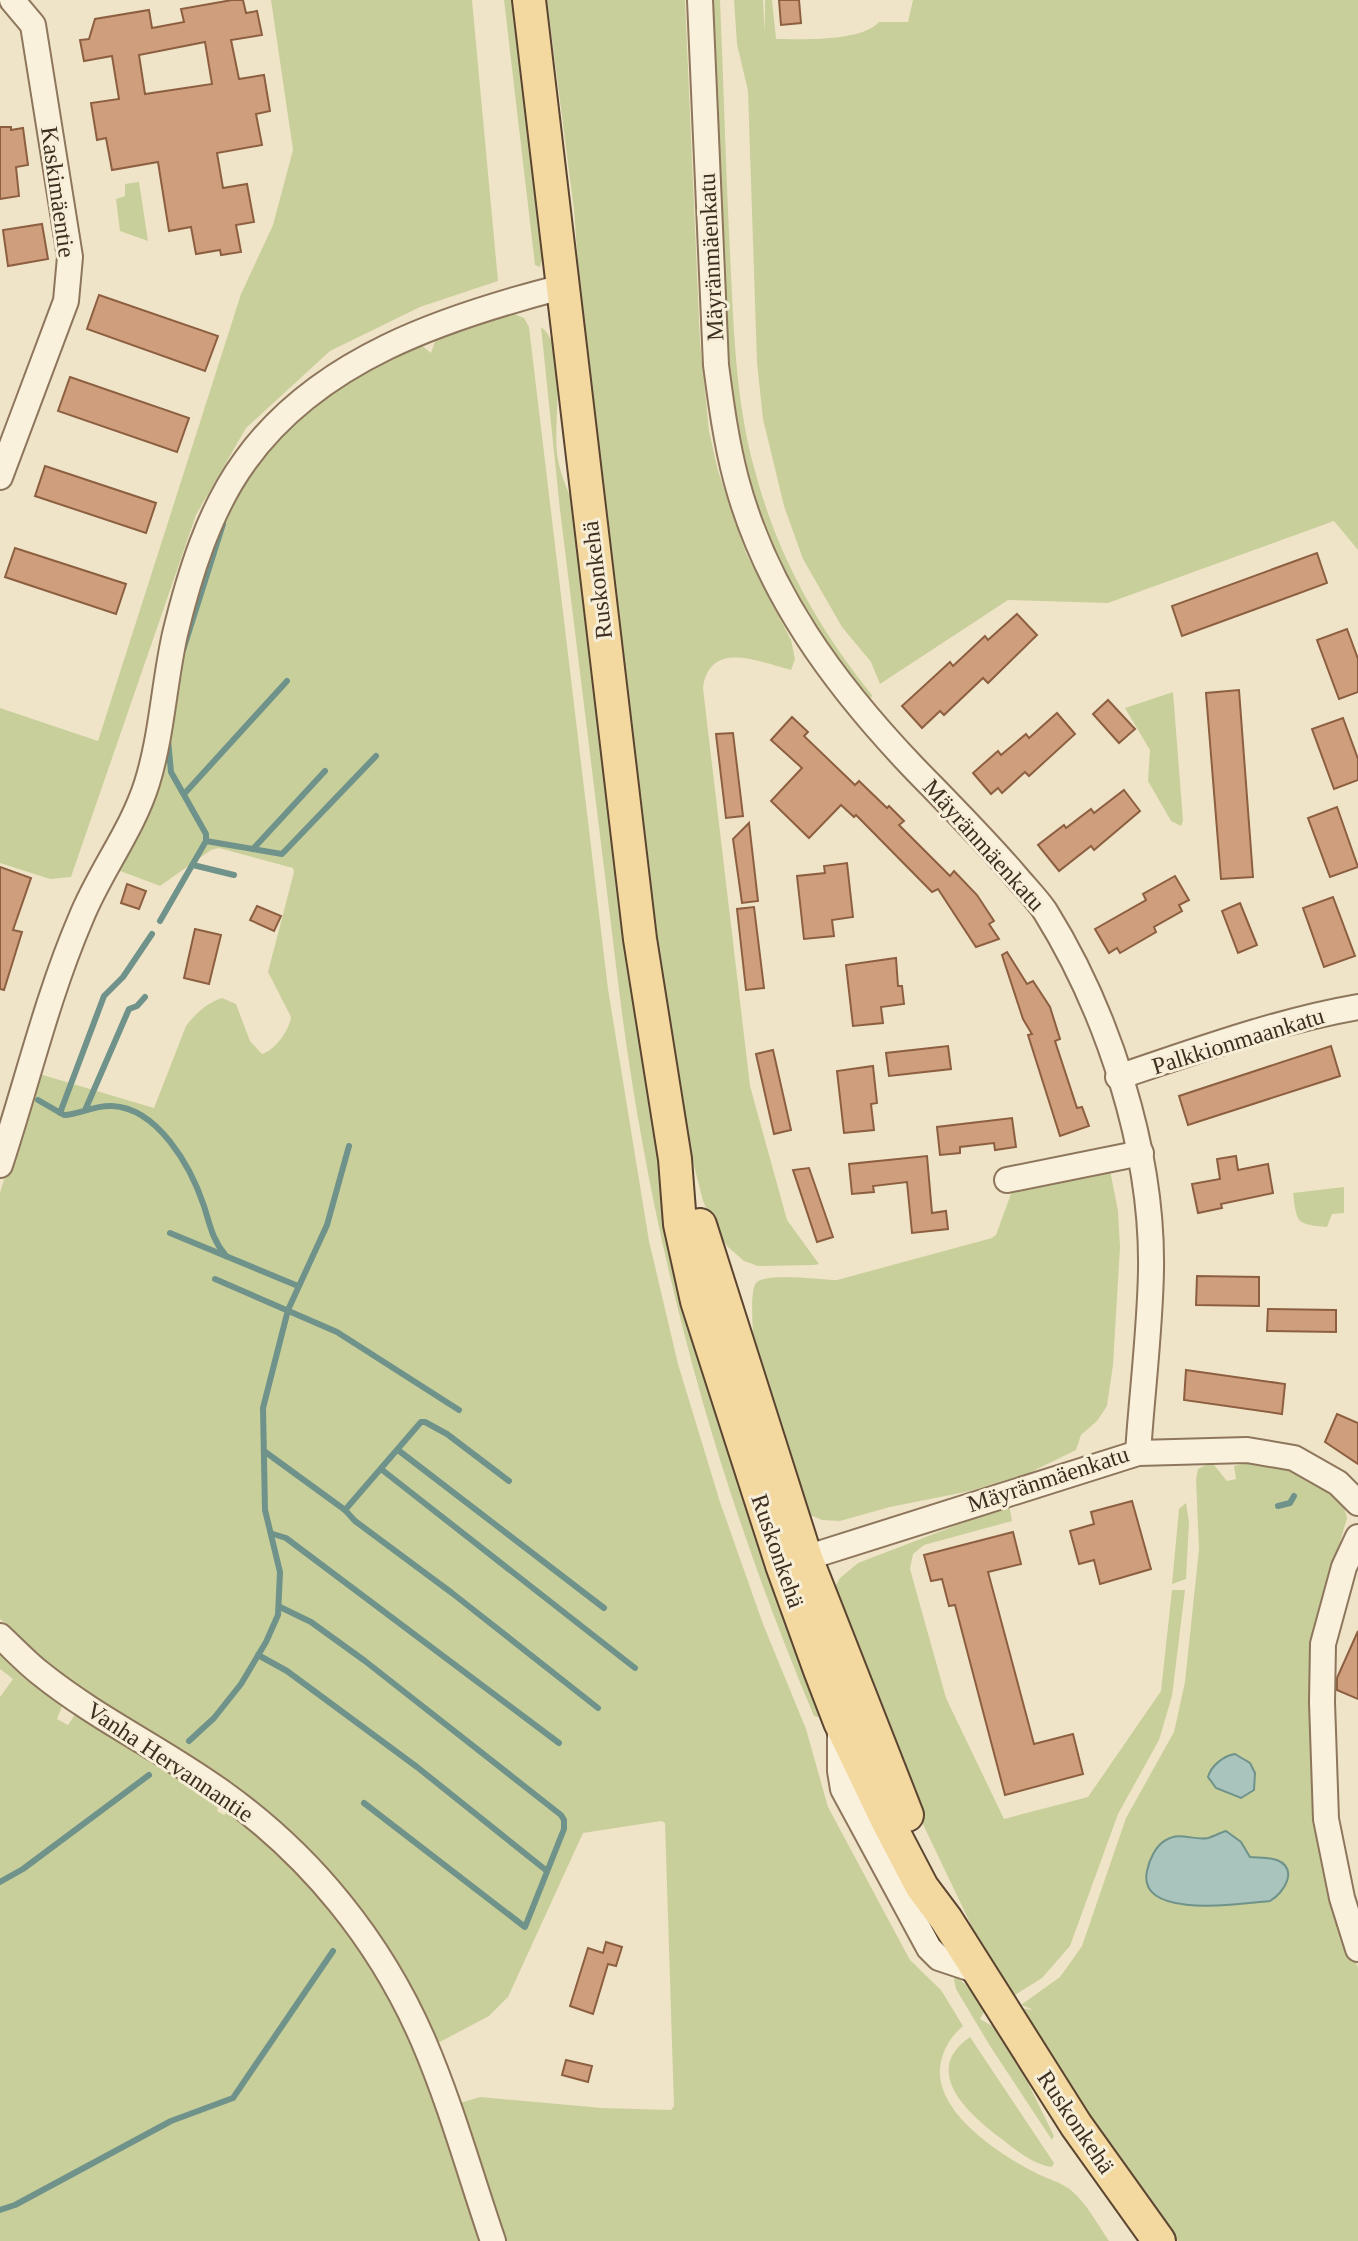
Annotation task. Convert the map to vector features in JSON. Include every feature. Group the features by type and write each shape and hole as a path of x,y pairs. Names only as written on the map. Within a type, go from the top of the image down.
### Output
{"main road":[{"name":"Ruskonkehä","path":"529,0 640,939 675,1159 698,1219 840,1722 922,1887 946,1919 1076,2125 1159,2241"},
{"name":"Ruskonkehä","path":"794,1562 894,1785 931,1872 946,1919"}],"street":[{"name":"Kaskimäentie","path":"0,477 66,301 70,257 33,25 12,0"},
{"name":"Mäyränmäenkatu","path":"700,0 716,365 723,425 755,536 779,587 822,661 868,720 999,856 1043,909 1076,968 1103,1026 1141,1153 1151,1268 1138,1453 794,1562"},
{"path":"0,1165 80,919 139,807 149,778 175,634 186,595 220,504 244,461 281,420 320,386 370,356 423,329 562,287"},
{"name":"Palkkionmaankatu","path":"1118,1077 1222,1043 1358,1007"},
{"path":"1007,1180 1141,1153"},
{"path":"1138,1453 1247,1450 1294,1458 1338,1483 1358,1503"},
{"path":"1358,1537 1344,1567 1323,1644 1322,1702 1326,1819 1342,1898 1358,1949"},
{"name":"Vanha Hervannantie","path":"0,1636 62,1690 188,1769 251,1814 290,1847 338,1899 385,1965 423,2039 493,2241"},
{"path":"840,1722 843,1789 929,1948 939,1958 978,1971"}],"green space":[{"path":"271,0 472,0 498,281 420,307 330,351 246,428 196,515 71,877 50,879 0,863 0,708 98,741 241,294 273,225 293,150"},
{"path":"504,0 516,0 544,252 540,267 535,265"},
{"path":"547,0 685,0 700,342 709,431 718,471 746,553 791,640 795,659 791,670 751,659 725,659 715,663 707,673 703,688 750,1086 787,1220 819,1264 758,1266 744,1261 728,1247 718,1234 703,1201 684,1126 661,976 627,698 580,290 574,210"},
{"path":"713,0 720,0 733,323 740,398 749,447 764,502 787,561 834,644 872,695 870,701 818,639 774,557 746,478 727,379"},
{"path":"734,0 763,0 765,33 765,0 772,0 776,39 801,39 859,33 879,22 908,22 913,0 1358,0 1358,550 1334,521 1108,603 1008,600 880,684 871,662 842,627 803,559 784,506 763,419 757,363 748,91 737,44"},
{"path":"139,182 148,241 120,231 116,199 125,196 125,184"},
{"path":"512,313 524,318 529,327 608,989 649,1241 678,1364 720,1502 763,1624 806,1729 828,1807 910,1960 941,1990 963,2026 947,2045 941,2062 941,2085 948,2101 972,2130 988,2143 1073,2192 1109,2241 506,2241 460,2103 480,2097 602,2108 671,2110 674,2106 665,1823 661,1821 583,1833 508,1997 489,2016 436,2044 339,1884 301,1843 257,1804 195,1760 66,1678 0,1619 0,1193 36,1073 154,1108 186,1026 207,1006 222,998 236,1004 250,1041 262,1054 281,1039 291,1017 268,972 293,868 219,848 211,850 160,886 115,869 190,617 224,516 241,484 270,445 300,415 359,372 421,345 431,353 437,336"},
{"path":"541,327 549,337 557,367 557,453 574,506 623,916 667,1212 823,1714 817,1717 779,1629 719,1455 693,1367 651,1190 621,1006 560,510"},
{"path":"1173,692 1181,826 1171,821 1148,781 1150,750 1125,708"},
{"path":"1110,1170 1118,1211 1120,1247 1113,1365 1107,1406 1097,1421 1081,1435 1076,1450 1029,1473 970,1491 840,1521 822,1520 807,1514 758,1373 752,1310 757,1282 773,1277 837,1280 992,1238 996,1235 1012,1191"},
{"path":"1344,1187 1344,1213 1332,1214 1327,1227 1309,1225 1297,1217 1293,1193"},
{"path":"1253,1462 1293,1471 1330,1491 1343,1504 1347,1518 1328,1584 1334,1898 1358,1968 1358,2241 1178,2241 1075,2096 1020,2008 1034,2010 1021,2005 1060,1977 1082,1946 1126,1818 1174,1732 1185,1682 1199,1549 1198,1469 1208,1464 1214,1465 1227,1481 1236,1479 1234,1466","holes":["1235,1754 1248,1762 1255,1780 1255,1785 1235,1796 1216,1788 1208,1777 1214,1766","1231,1834 1250,1857 1277,1860 1287,1867 1279,1894 1270,1901 1180,1905 1163,1898 1173,1837 1204,1839"]},
{"path":"1186,1503 1189,1522 1186,1579 1172,1584 1179,1509"},
{"path":"1009,1505 1012,1521 924,1545 913,1554 910,1569 946,1698 1004,1819 1088,1797 1161,1691 1172,1590 1185,1590 1172,1696 1159,1740 1118,1814 1070,1946 1042,1978 1015,1995 1012,1995 973,1929 909,1795 834,1589 840,1578 858,1563"},
{"path":"0,1650 63,1704 57,1719 68,1725 76,1713 180,1774 219,1804 217,1811 224,1815 229,1811 260,1836 317,1892 366,1955 406,2024 446,2128 482,2241 0,2241 0,1697 13,1679 0,1669"},
{"path":"956,1976 974,1992 984,2012 980,2019 994,2027 1026,2079 1054,2136 1052,2140 956,1989"},
{"path":"970,2037 1054,2163 1052,2167 1032,2160 1008,2144 977,2119 955,2093 949,2064 955,2050"}],"water":[{"path":"1235,1754 1250,1763 1255,1773 1254,1790 1241,1798 1216,1788 1208,1777 1218,1762"},
{"path":"1226,1831 1241,1842 1250,1857 1274,1859 1284,1864 1287,1881 1270,1901 1195,1906 1158,1897 1148,1887 1149,1862 1162,1842 1176,1836 1208,1838"}],"building":[{"path":"243,0 246,13 257,11 262,35 231,40 239,79 264,75 270,111 256,114 262,145 217,153 223,188 247,184 254,222 236,225 241,252 221,255 220,250 196,254 191,227 169,231 158,162 112,170 106,138 97,140 91,103 119,99 112,56 84,61 80,40 89,39 95,19 149,10 152,28 184,22 181,9","holes":["205,42 212,84 145,94 139,55"]},
{"path":"779,0 799,0 801,23 781,25"},
{"path":"0,127 11,127 11,130 23,128 28,165 16,167 19,196 0,199"},
{"path":"42,224 48,259 8,266 3,230"},
{"path":"99,295 218,336 205,371 87,329"},
{"path":"70,377 189,418 177,452 58,411"},
{"path":"45,466 156,503 146,533 35,496"},
{"path":"15,548 126,584 116,614 5,577"},
{"path":"1317,553 1327,583 1182,636 1172,606"},
{"path":"1017,614 1037,635 988,683 983,678 944,715 940,711 922,728 902,706 950,662 953,666 985,636 988,640"},
{"path":"1347,629 1358,659 1358,692 1339,699 1317,640"},
{"path":"1239,690 1253,877 1221,879 1206,693"},
{"path":"1108,700 1135,729 1119,743 1093,714"},
{"path":"1057,713 1075,734 1029,776 1025,772 1002,793 998,788 991,794 973,773 998,751 1001,755 1026,734 1029,738"},
{"path":"792,717 808,732 804,736 855,785 859,781 887,808 889,806 904,821 899,825 950,876 954,871 977,895 994,921 989,924 999,939 976,947 938,889 932,892 856,815 854,817 841,805 809,838 771,801 802,768 771,740"},
{"path":"1343,718 1358,759 1358,780 1334,789 1312,729"},
{"path":"733,733 743,816 726,818 716,734"},
{"path":"1124,790 1140,811 1094,850 1091,846 1059,871 1038,845 1091,809 1094,813"},
{"path":"1337,807 1358,867 1330,877 1308,818"},
{"path":"749,823 758,901 742,903 733,839"},
{"path":"847,863 853,917 832,920 834,936 804,939 797,876 825,873 824,866"},
{"path":"0,867 31,878 13,930 22,932 4,990 0,989"},
{"path":"1175,876 1189,900 1179,905 1182,911 1154,927 1156,932 1120,953 1117,948 1109,953 1095,929 1146,900 1143,894"},
{"path":"127,884 146,891 139,909 121,903"},
{"path":"1333,897 1355,956 1324,967 1303,908"},
{"path":"1240,903 1257,945 1238,953 1222,911"},
{"path":"257,906 281,916 274,931 250,920"},
{"path":"754,907 764,988 746,990 737,909"},
{"path":"195,929 221,935 209,984 184,978"},
{"path":"1007,952 1027,984 1033,981 1050,1007 1060,1039 1055,1041 1077,1108 1082,1107 1089,1126 1060,1136 1028,1035 1032,1034 1023,1019 1002,955"},
{"path":"896,958 898,986 902,986 904,1004 881,1007 883,1023 853,1026 846,965"},
{"path":"948,1046 951,1069 889,1076 886,1053"},
{"path":"1331,1046 1340,1076 1188,1125 1179,1096"},
{"path":"773,1050 791,1130 774,1134 756,1054"},
{"path":"873,1066 877,1103 871,1104 874,1130 844,1133 837,1071"},
{"path":"1012,1118 1016,1147 995,1150 994,1143 960,1147 960,1153 940,1155 937,1127"},
{"path":"927,1156 932,1213 946,1211 948,1229 912,1233 907,1182 873,1186 874,1192 852,1194 849,1164"},
{"path":"1236,1156 1238,1170 1268,1164 1273,1193 1221,1204 1222,1208 1198,1213 1192,1184 1220,1179 1217,1159"},
{"path":"809,1168 833,1237 817,1242 793,1170"},
{"path":"1197,1276 1259,1277 1259,1306 1196,1305"},
{"path":"1268,1309 1336,1310 1336,1332 1267,1331"},
{"path":"1186,1370 1285,1384 1282,1414 1184,1400"},
{"path":"1337,1414 1358,1423 1358,1464 1325,1442"},
{"path":"1132,1501 1151,1569 1100,1584 1094,1560 1079,1564 1070,1531 1094,1524 1091,1512"},
{"path":"1013,1532 1021,1564 988,1572 1034,1744 1073,1734 1083,1774 1005,1795 955,1605 949,1606 942,1579 931,1581 924,1555"},
{"path":"1358,1631 1358,1699 1337,1690 1337,1678"},
{"path":"606,1942 622,1947 616,1966 608,1964 593,2014 570,2006 588,1948 603,1953"},
{"path":"566,2060 592,2066 588,2082 562,2075"}],"waterway":[{"path":"183,650 223,524"},
{"path":"185,793 287,681"},
{"path":"168,740 171,772 206,834 206,841"},
{"path":"160,921 206,841 282,854 376,756"},
{"path":"253,849 325,771"},
{"path":"193,865 234,875"},
{"path":"60,1113 104,996 123,977 152,934"},
{"path":"86,1108 129,1009 145,997"},
{"path":"38,1100 64,1115 105,1106 129,1109 158,1128 191,1174 214,1238 226,1256"},
{"path":"189,1741 214,1718 241,1684 278,1615 280,1572 265,1510 263,1408 288,1310 327,1225 349,1146"},
{"path":"170,1233 298,1286"},
{"path":"215,1279 337,1332 459,1410"},
{"path":"264,1451 345,1510 421,1422 447,1434 509,1481"},
{"path":"398,1450 604,1608"},
{"path":"381,1469 635,1668"},
{"path":"1278,1506 1290,1503 1294,1496"},
{"path":"345,1510 355,1521 598,1708"},
{"path":"273,1534 286,1538 559,1743"},
{"path":"280,1607 311,1622 365,1661 561,1815 564,1829 525,1927 364,1803"},
{"path":"258,1655 287,1671 417,1767 547,1871"},
{"path":"0,1882 23,1869 149,1775"},
{"path":"0,2210 15,2205 171,2121 233,2098 333,1951"}]}
